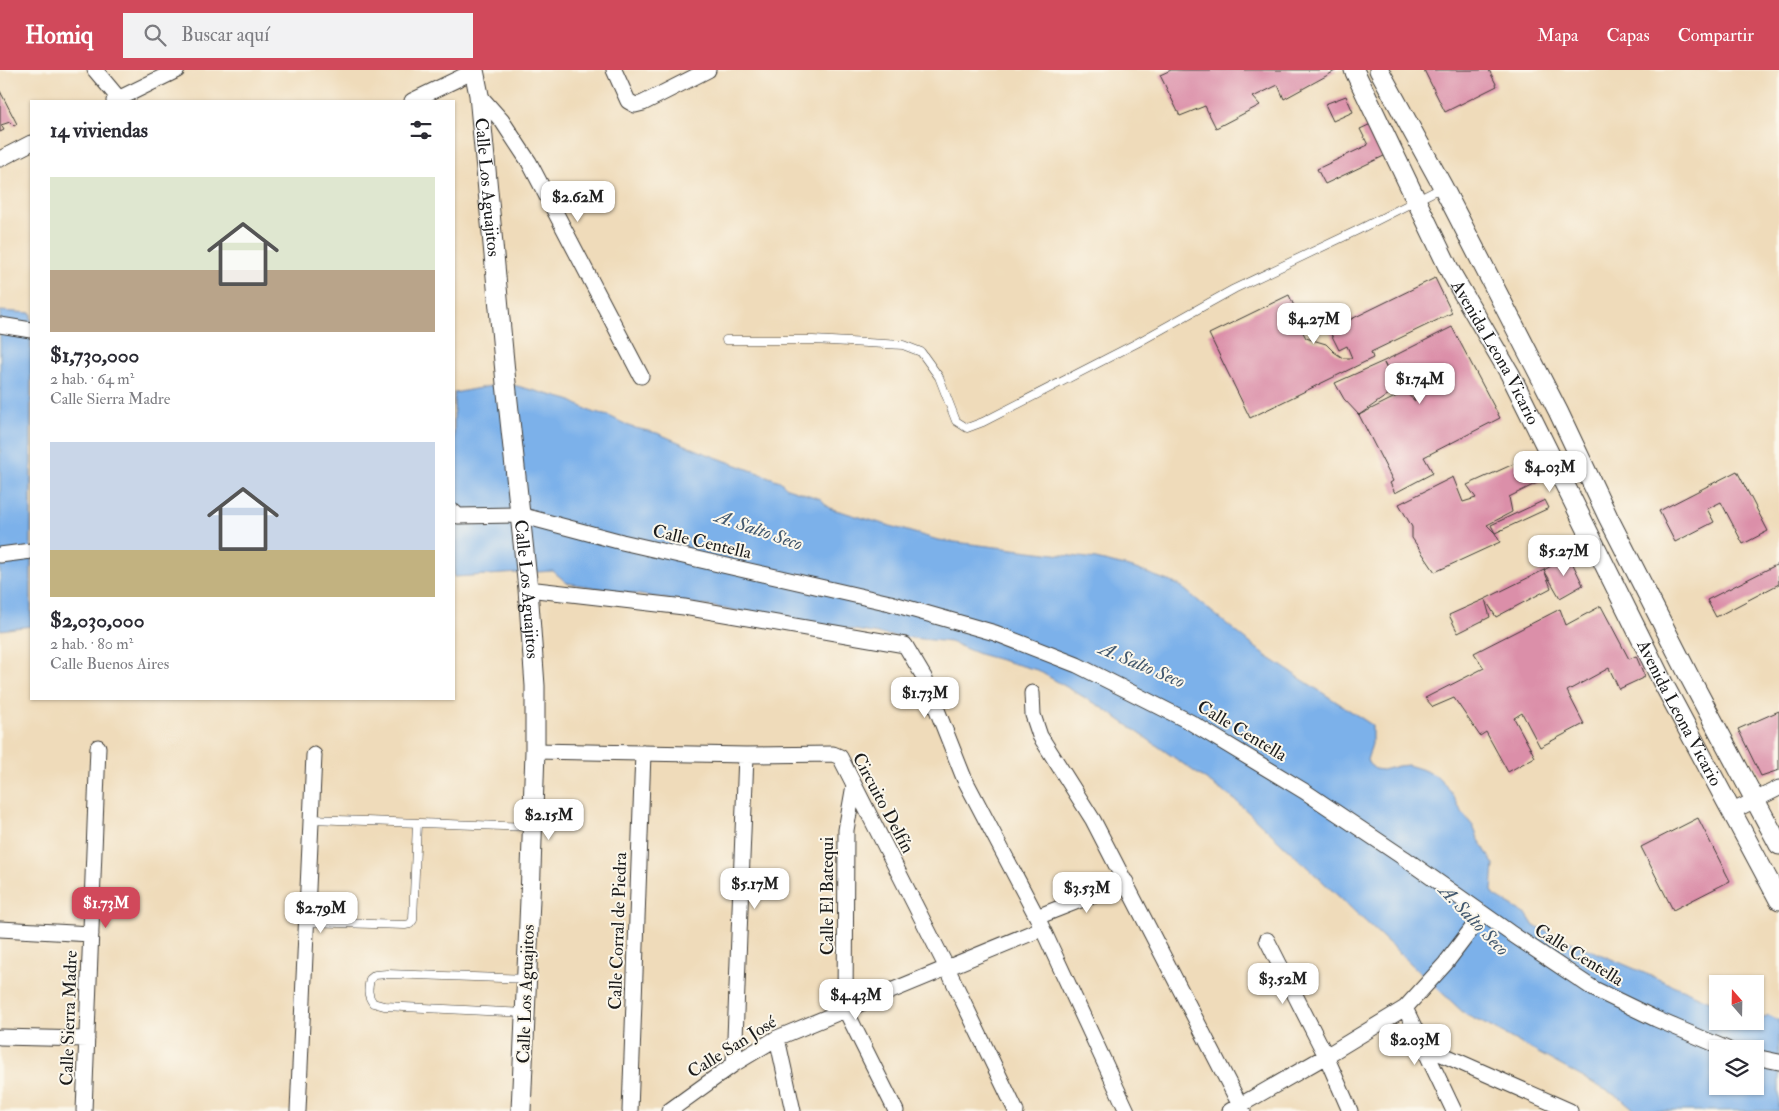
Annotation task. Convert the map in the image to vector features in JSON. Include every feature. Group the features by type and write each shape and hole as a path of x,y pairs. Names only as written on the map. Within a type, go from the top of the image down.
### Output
{"street":[{"path":"95,70 118,100 178,70"},
{"path":"414,100 474,70"},
{"name":"Calle Los Aguajitos","path":"474,70 479,94 528,589 535,686 535,751 521,1111"},
{"path":"614,70 628,101 635,105 643,103 708,70"},
{"name":"Avenida Leona Vicario","path":"1354,70 1451,273 1510,374 1663,683 1779,900"},
{"name":"Avenida Leona Vicario","path":"1378,70 1443,187 1554,403 1608,517 1684,666 1779,845"},
{"path":"479,94 502,121 529,162 641,376"},
{"path":"0,159 30,144"},
{"path":"0,325 30,330"},
{"name":"Calle Centella","path":"455,515 520,515 622,542 890,604 995,633 1077,665 1190,722 1296,786 1594,989 1656,1019 1709,1041"},
{"path":"0,555 30,551"},
{"path":"528,589 684,608 905,645 924,677 964,778 1039,923 1127,1111"},
{"path":"1032,693 1033,714 1040,736 1093,820 1126,882 1238,1109 1405,1008 1445,964 1483,914"},
{"name":"Calle Sierra Madre","path":"84,1111 98,746"},
{"name":"Circuito Delfín","path":"535,751 746,756 833,754 840,757 947,968 1016,1111"},
{"name":"Calle Corral de Piedra","path":"630,1111 643,753"},
{"path":"298,1111 314,755"},
{"path":"734,1064 746,756"},
{"name":"Calle El Batequi","path":"845,1009 846,830 854,785"},
{"path":"1733,811 1779,788"},
{"name":"Calle San José","path":"669,1111 686,1105 734,1064 777,1038 947,968 1126,882"},
{"path":"0,928 91,934"},
{"path":"1267,940 1326,1056 1350,1111"},
{"path":"1405,1008 1454,1111"},
{"path":"845,1009 896,1111"},
{"path":"0,1037 87,1039"},
{"path":"777,1038 793,1111"},
{"path":"1421,1045 1570,1111"},
{"path":"1764,1059 1779,1062"}],"lane":[{"path":"726,340 813,340 903,345 921,352 939,376 956,421 967,428 983,422 1137,343 1234,289 1443,187"},
{"path":"311,819 532,827"},
{"path":"307,922 410,924 413,920 417,823"},
{"path":"526,1013 384,1006 373,1003 369,997 368,989 370,979 375,975 386,974 527,979"}],"water":[{"path":"0,311 30,313 30,626 0,630"},
{"name":"A. Salto Seco","path":"506,383 569,400 594,413 609,416 631,427 657,433 780,481 787,488 821,499 829,508 938,540 1096,559 1133,568 1179,585 1266,656 1372,725 1372,744 1367,760 1375,769 1382,770 1408,765 1435,775 1449,789 1464,815 1473,826 1494,865 1492,891 1495,896 1527,915 1534,926 1709,1001 1709,1030 1764,1030 1764,1018 1768,1015 1779,1020 1779,1111 1636,1111 1622,1099 1466,1015 1235,800 1103,708 1037,670 979,654 950,642 885,635 567,583 553,571 455,577 455,393"}],"building":[{"path":"1171,70 1337,70 1284,99 1278,85 1253,97 1260,105 1216,128 1205,106 1180,116 1160,75"},
{"path":"1424,70 1489,70 1497,86 1445,112"},
{"path":"0,91 17,124 14,126 10,122 1,125 4,130 0,132"},
{"path":"1346,96 1353,112 1333,121 1325,104"},
{"path":"1371,124 1386,155 1325,184 1317,169 1368,145 1360,129"},
{"path":"1435,278 1452,313 1371,352 1373,358 1250,418 1209,334 1289,295 1294,306 1291,310 1306,338 1326,344 1343,358 1352,358 1347,346 1339,350 1329,330"},
{"path":"1452,327 1500,418 1424,457 1433,473 1395,493 1390,483 1393,481 1359,415 1344,399 1335,383","holes":["1384,363 1396,385 1405,380 1415,401 1405,392 1359,415 1396,389"]},
{"path":"1538,453 1542,464 1537,470 1545,479 1509,497 1512,512 1487,525 1500,542 1435,572 1412,538 1412,527 1399,504 1453,477 1463,502 1476,498 1467,485"},
{"path":"1737,471 1768,531 1743,544 1721,502 1707,509 1714,522 1675,542 1659,511"},
{"path":"1545,500 1549,508 1495,533 1491,525"},
{"path":"1569,556 1583,585 1560,598 1544,570"},
{"path":"1778,564 1779,584 1716,617 1707,600"},
{"path":"1544,570 1551,588 1496,617 1485,599"},
{"path":"1485,599 1490,617 1458,633 1449,615"},
{"path":"1601,606 1629,659 1636,656 1645,677 1619,689 1609,668 1567,691 1584,724 1540,747 1522,713 1514,718 1535,757 1508,772 1486,732 1480,736 1454,698 1433,707 1425,698 1484,668 1474,653 1560,609 1566,625"},
{"path":"1779,711 1779,770 1761,776 1738,729"},
{"path":"1698,818 1730,881 1673,910 1641,847"}]}
